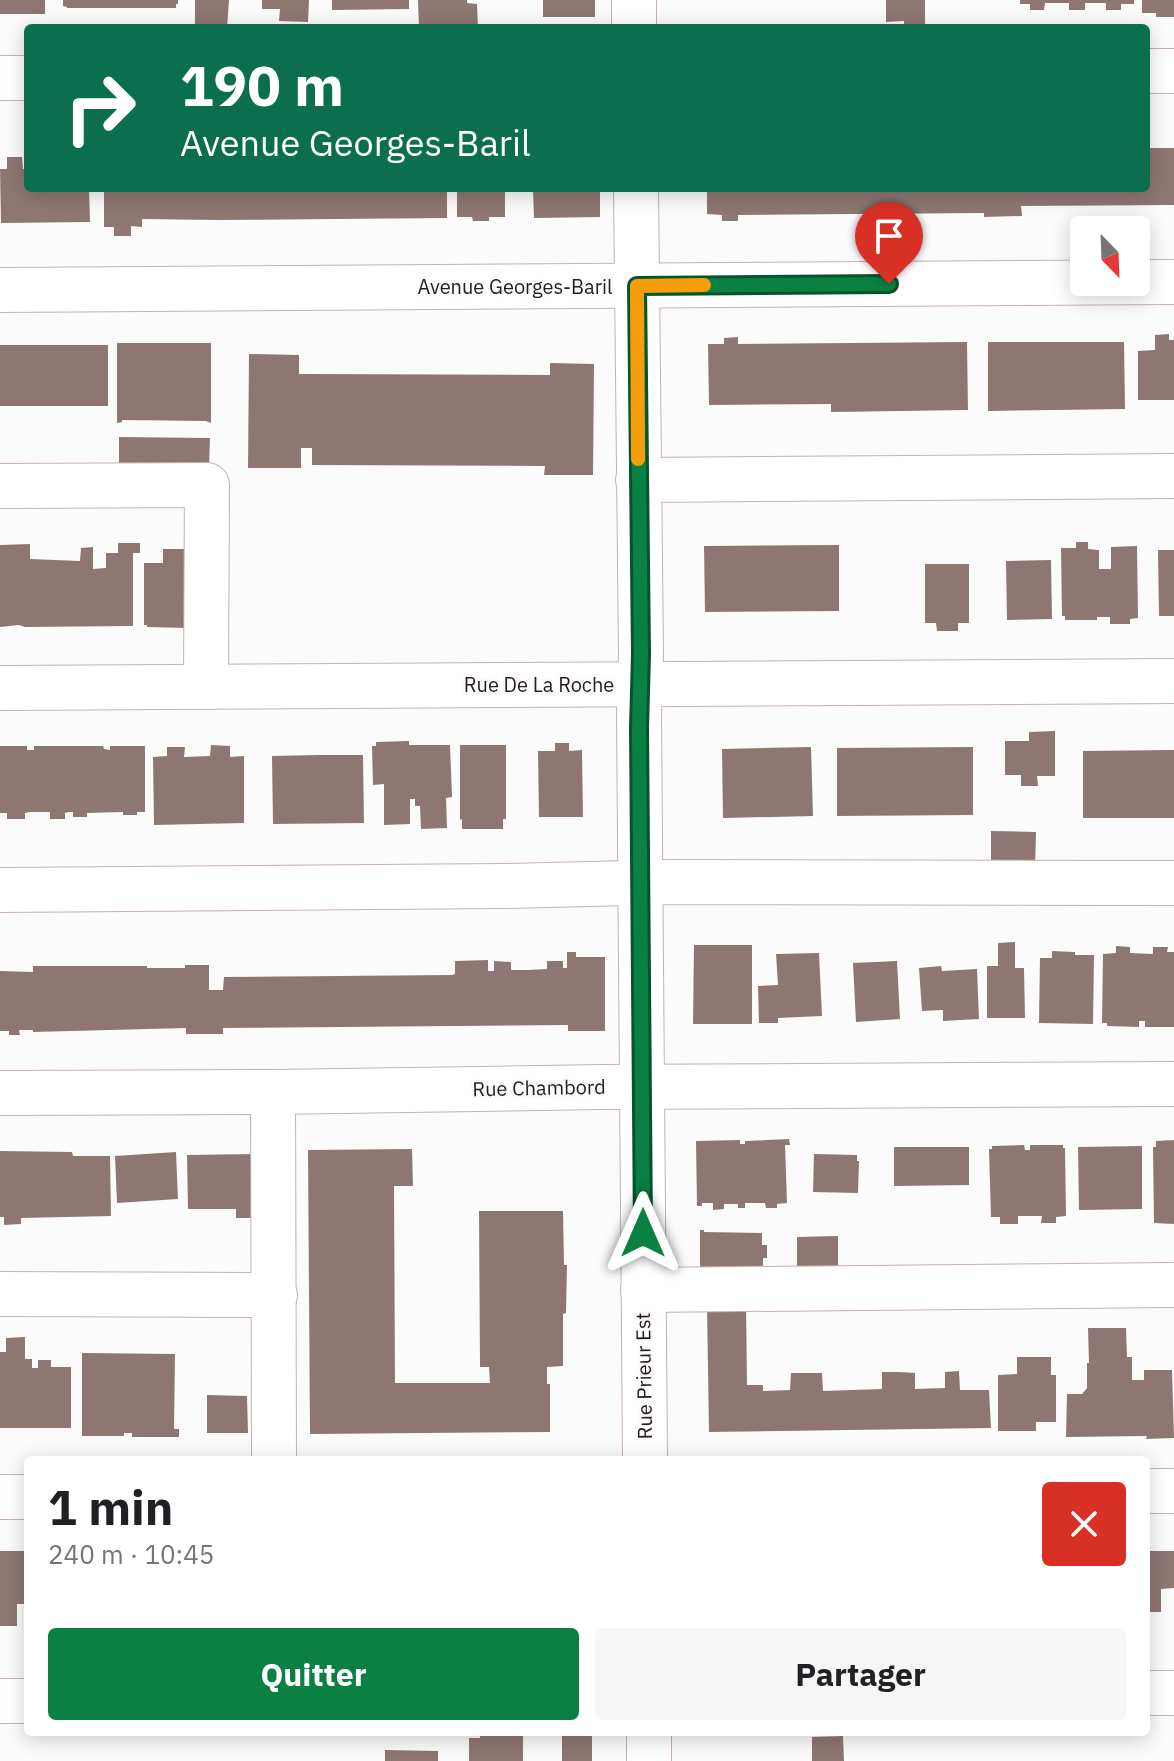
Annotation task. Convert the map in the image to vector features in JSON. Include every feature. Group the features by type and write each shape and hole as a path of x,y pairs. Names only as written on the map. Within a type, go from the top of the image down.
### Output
{"street":[{"path":"634,0 634,24"},
{"path":"1150,71 1174,71"},
{"path":"0,78 24,78"},
{"name":"Rue Prieur Est","path":"636,192 645,1456"},
{"name":"Avenue Georges-Baril","path":"0,290 1174,282"},
{"path":"638,480 1174,476"},
{"path":"0,486 207,485 206,687"},
{"name":"Rue De La Roche","path":"0,688 1174,681"},
{"path":"0,890 640,882 1174,883"},
{"name":"Rue Chambord","path":"0,1093 1174,1084"},
{"path":"273,1092 274,1456"},
{"path":"643,1290 1174,1285"},
{"path":"0,1294 275,1295"},
{"path":"1150,1491 1174,1491"},
{"path":"0,1497 24,1497"},
{"path":"1150,1693 1174,1693"},
{"path":"0,1701 24,1701"},
{"path":"649,1736 649,1761"}],"building":[{"path":"0,0 45,0 45,14 0,14"},
{"path":"63,0 178,0 178,4 176,8 67,8 63,6"},
{"path":"195,0 229,0 227,24 195,24"},
{"path":"262,0 309,0 308,22 279,21 280,9 262,9"},
{"path":"332,0 409,0 409,9 332,10"},
{"path":"418,0 467,0 467,3 477,4 478,24 419,24"},
{"path":"543,0 595,0 595,17 543,17"},
{"path":"886,0 925,0 925,24 886,22"},
{"path":"1020,0 1134,0 1134,4 1121,4 1121,10 1106,10 1106,3 1085,3 1085,10 1069,10 1069,3 1045,3 1044,10 1030,10 1030,4 1020,4"},
{"path":"1142,0 1174,0 1174,17 1142,13"},
{"path":"1150,148 1174,148 1174,205 1021,206 1022,216 984,217 984,213 738,215 738,221 722,221 722,215 707,214 707,192 1150,192"},
{"path":"7,157 22,157 24,192 89,192 90,222 1,223 0,169 7,169"},
{"path":"104,192 447,192 447,218 142,219 142,227 131,226 131,236 114,236 114,227 104,227"},
{"path":"457,192 505,192 505,217 473,221 472,217 457,217"},
{"path":"533,192 600,192 600,217 534,218"},
{"path":"1169,334 1169,340 1174,340 1174,400 1138,400 1138,351 1155,350 1155,335"},
{"path":"738,337 738,344 967,342 968,410 831,412 831,404 709,405 708,344 724,344 724,338"},
{"path":"988,342 1124,342 1125,409 988,411"},
{"path":"117,343 211,343 211,423 122,420 117,423"},
{"path":"0,345 108,345 108,406 0,406"},
{"path":"249,354 299,355 299,374 550,375 550,363 594,364 593,475 544,475 545,466 312,465 312,448 301,448 301,468 248,468"},
{"path":"119,437 210,438 209,467 119,467"},
{"path":"1076,542 1088,542 1088,549 1099,550 1099,569 1111,569 1111,547 1137,546 1138,618 1130,619 1130,624 1110,624 1110,617 1065,620 1062,616 1061,548 1076,548"},
{"path":"118,543 140,543 140,553 133,553 133,626 0,627 0,545 30,544 30,559 80,561 81,548 93,547 93,569 106,568 106,553 118,553"},
{"path":"839,545 839,611 705,612 704,546"},
{"path":"163,549 185,549 188,628 144,625 144,563 163,563"},
{"path":"1158,550 1174,550 1174,616 1159,616"},
{"path":"1051,560 1052,619 1007,620 1006,561"},
{"path":"925,564 969,564 969,623 958,623 958,631 937,631 936,623 925,623"},
{"path":"1055,731 1055,776 1037,776 1038,786 1021,786 1021,775 1005,775 1005,741 1029,741 1029,732"},
{"path":"409,741 409,745 450,745 452,797 446,798 447,828 421,829 420,806 415,806 415,799 410,799 410,824 384,825 384,784 373,785 372,746 376,746 376,742"},
{"path":"555,743 569,743 569,751 582,750 583,817 539,817 538,751 555,751"},
{"path":"211,745 230,746 230,757 244,756 244,823 154,825 153,757 167,756 167,747 185,747 184,757 210,756"},
{"path":"460,745 506,745 506,819 503,819 503,829 462,829"},
{"path":"0,746 27,746 27,750 34,750 34,746 103,746 110,750 110,746 145,746 145,812 137,812 137,815 123,815 123,812 87,813 87,817 73,817 73,812 69,812 65,813 65,819 50,819 50,812 30,812 25,813 25,819 7,819 7,813 0,813"},
{"path":"811,747 813,816 723,818 722,749"},
{"path":"973,747 973,815 837,816 837,748"},
{"path":"1174,750 1174,818 1083,818 1083,751"},
{"path":"363,755 364,823 273,824 272,756"},
{"path":"991,831 1036,832 1035,868 991,868"},
{"path":"1015,942 1015,968 1024,968 1025,1018 987,1018 987,966 998,966 998,943"},
{"path":"694,945 752,945 752,1024 693,1024"},
{"path":"1116,946 1130,947 1130,953 1153,954 1153,947 1168,947 1167,952 1174,952 1174,1027 1145,1027 1145,1021 1139,1021 1139,1027 1107,1026 1107,1023 1102,1023 1103,954 1116,953"},
{"path":"1052,951 1094,955 1093,1024 1039,1023 1040,958 1052,958"},
{"path":"567,952 576,952 576,957 605,957 605,1031 568,1031 568,1025 223,1028 223,1034 186,1034 186,1028 19,1030 20,1035 0,1031 0,971 33,972 33,966 185,968 185,965 209,965 209,990 223,990 224,977 452,975 455,974 455,961 488,960 488,971 494,971 494,961 511,962 511,970 547,969 547,961 563,961 563,968 567,968"},
{"path":"819,953 822,1016 778,1018 778,1023 759,1023 758,986 778,985 776,954"},
{"path":"897,961 900,1019 856,1022 853,963"},
{"path":"941,966 942,971 977,969 979,1019 943,1021 943,1010 922,1011 919,968"},
{"path":"789,1139 790,1145 785,1145 787,1203 777,1204 777,1208 766,1208 765,1203 745,1203 745,1208 738,1208 738,1204 724,1204 724,1209 713,1210 713,1203 697,1206 696,1141 740,1140 740,1144 745,1144 745,1141"},
{"path":"1174,1140 1174,1224 1154,1223 1153,1147 1156,1147 1156,1141"},
{"path":"1024,1145 1025,1150 1030,1150 1030,1145 1063,1145 1065,1148 1066,1216 1056,1217 1056,1223 1041,1223 1042,1216 1018,1216 1018,1224 1000,1224 1000,1217 991,1217 989,1149 992,1146"},
{"path":"1142,1146 1142,1209 1079,1210 1078,1147"},
{"path":"894,1147 969,1147 969,1185 894,1186"},
{"path":"412,1149 413,1186 394,1186 395,1383 490,1383 489,1367 480,1367 479,1211 563,1211 564,1265 567,1265 563,1366 547,1367 550,1432 310,1434 308,1150"},
{"path":"0,1151 110,1156 111,1216 21,1218 21,1224 4,1225 4,1217 0,1217"},
{"path":"176,1152 178,1199 117,1203 115,1156"},
{"path":"259,1154 257,1218 236,1218 236,1209 188,1209 187,1155"},
{"path":"814,1154 857,1155 858,1193 813,1192"},
{"path":"700,1230 762,1233 762,1245 767,1245 763,1277 700,1278"},
{"path":"838,1236 838,1274 797,1274 797,1237"},
{"path":"746,1305 747,1385 763,1385 763,1391 790,1390 791,1373 822,1373 823,1391 882,1389 882,1372 899,1372 915,1373 915,1389 945,1388 945,1372 959,1371 960,1390 989,1390 991,1428 709,1432 707,1306"},
{"path":"1088,1328 1126,1328 1127,1357 1132,1357 1132,1380 1144,1380 1144,1370 1172,1370 1174,1438 1066,1437 1067,1394 1082,1394 1087,1388"},
{"path":"25,1337 25,1359 32,1359 32,1368 38,1368 38,1360 51,1360 51,1367 71,1367 71,1428 0,1428 0,1352 6,1352 6,1338"},
{"path":"82,1353 175,1354 174,1429 179,1429 179,1437 132,1437 132,1433 124,1433 124,1436 82,1436"},
{"path":"1017,1357 1051,1357 1051,1375 1056,1375 1056,1422 1036,1422 1036,1431 998,1431 998,1375 1017,1374"},
{"path":"207,1395 247,1396 248,1433 207,1433"},
{"path":"0,1551 24,1551 24,1604 17,1604 17,1626 0,1626"},
{"path":"1150,1551 1174,1551 1174,1588 1161,1589 1161,1612 1150,1612"},
{"path":"523,1736 523,1761 469,1761 469,1738"},
{"path":"562,1736 592,1736 592,1761 562,1761"},
{"path":"843,1736 844,1761 812,1761 812,1737"},
{"path":"385,1750 438,1751 438,1761 385,1761"}],"slow traffic":[{"path":"638,459 637,286 704,285"}],"route":[{"path":"643,1233 637,286 889,284"}]}
